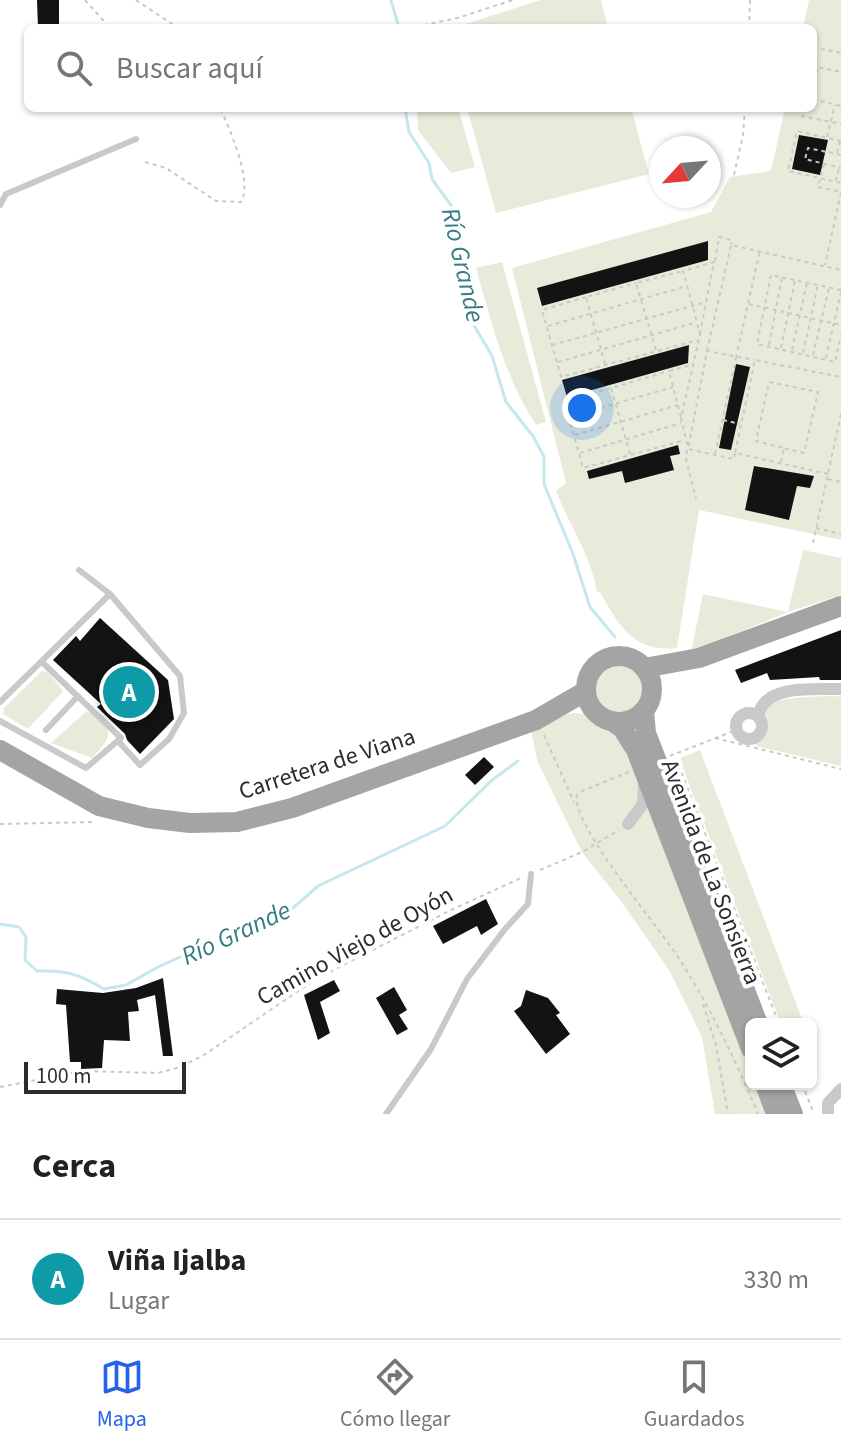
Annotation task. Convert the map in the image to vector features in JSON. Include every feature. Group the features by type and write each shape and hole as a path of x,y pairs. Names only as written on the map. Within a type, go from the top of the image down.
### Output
{"main road":[{"path":"644,668 699,658 841,606"},
{"path":"648,702 649,675 627,657 607,658 591,671 586,691 588,700 605,718 629,721 648,702 674,674 699,658"},
{"name":"Carretera de Viana","path":"536,720 586,691"},
{"name":"Avenida de La Sonsierra","path":"648,702 646,733 756,1018"},
{"name":"Carretera de Viana","path":"0,750 99,806 148,818 190,823 237,822 292,808 536,720 573,713 605,718"},
{"name":"Avenida de La Sonsierra","path":"605,718 622,728 643,769 654,826 745,1035"},
{"path":"767,1090 776,1114"},
{"path":"783,1090 793,1114"}],"street":[{"path":"758,716 750,712 741,714 736,721 736,730 741,737 754,738 762,728 758,716 760,706 768,698 788,691 841,689"},
{"path":"628,824 643,804 643,769"},
{"path":"628,824 654,826"},
{"path":"828,1114 828,1103 841,1089"}],"lane":[{"path":"0,205 6,194 136,139"},
{"path":"79,570 110,594 180,676 184,713 169,739 140,765 118,741"},
{"path":"0,702 110,594"},
{"path":"0,721 86,768 121,738 42,662"},
{"path":"46,730 78,696"},
{"path":"386,1114 431,1049 467,979 528,904 531,874"}],"path":[{"path":"85,0 106,24"},
{"path":"136,0 172,24"},
{"path":"428,24 513,0"},
{"path":"749,24 750,0"},
{"path":"817,48 841,53"},
{"path":"817,71 818,67 841,72"},
{"path":"817,100 841,106"},
{"path":"827,138 835,105"},
{"path":"145,162 166,168 216,201 241,202 246,194 245,179 221,112"},
{"path":"734,175 745,112"},
{"path":"801,116 841,124"},
{"path":"836,182 840,168 805,159 808,148 839,155 840,141 797,131 788,171 820,178 836,182 841,183"},
{"path":"824,164 818,187 841,192 825,266"},
{"path":"681,418 719,237 732,240 686,459 696,499"},
{"path":"731,245 841,270"},
{"path":"714,455 760,250"},
{"path":"699,337 561,377 542,310 714,262"},
{"path":"683,271 699,337"},
{"path":"825,359 841,291 771,275 757,344 835,362 841,335"},
{"path":"768,346 782,277"},
{"path":"780,349 795,280"},
{"path":"791,352 807,282"},
{"path":"636,283 656,351"},
{"path":"802,354 818,285"},
{"path":"546,326 687,286"},
{"path":"813,357 829,287"},
{"path":"586,297 606,365"},
{"path":"552,345 706,302"},
{"path":"748,304 841,325"},
{"path":"557,362 697,322"},
{"path":"707,351 841,377"},
{"path":"688,448 734,459 755,360"},
{"path":"686,440 583,468 564,401 693,365"},
{"path":"669,371 688,448"},
{"path":"769,382 818,392 804,453 784,448 756,441 769,382"},
{"path":"568,417 673,387"},
{"path":"611,388 631,455"},
{"path":"573,435 678,405"},
{"path":"813,543 841,414"},
{"path":"722,420 741,424"},
{"path":"579,453 683,423"},
{"path":"781,463 784,448"},
{"path":"735,453 828,474"},
{"path":"827,479 841,482"},
{"path":"816,528 841,534"},
{"path":"536,720 576,807 598,844 679,958 700,995 736,1060 758,1114"},
{"path":"736,730 665,757 672,757 681,771 777,1018"},
{"path":"715,738 841,769"},
{"path":"576,807 577,795 582,791 643,769"},
{"path":"0,824 102,822 118,810"},
{"name":"Camino Viejo de Oyón","path":"0,1087 82,1071 158,1073 180,1067 204,1055 316,979 451,910 598,844 628,824"},
{"path":"700,995 716,1045 728,1114"},
{"path":"804,1090 814,1114"}],"green space":[{"path":"541,0 601,0 607,24 466,24"},
{"path":"809,0 841,0 841,540 699,510 677,648 650,646 621,626 600,592 597,592 585,553 556,491 566,483 512,268 711,212 713,208 721,208 721,194 730,177 771,171 784,112 817,112 817,24 804,24"},
{"path":"417,112 459,112 475,167 451,173 418,130"},
{"path":"468,112 632,112 649,174 496,213"},
{"path":"502,262 546,422 536,425 507,369 476,268"},
{"path":"803,550 841,558 841,595 788,612"},
{"path":"703,594 788,612 691,652"},
{"path":"621,664 638,672 646,689 638,706 621,714 604,706 596,689 604,672"},
{"path":"42,671 48,672 63,691 28,729 3,714 4,708"},
{"path":"841,696 841,766 756,746 763,735 764,715 771,705 789,699"},
{"path":"87,711 103,723 108,733 104,744 92,758 51,743"},
{"path":"573,713 598,715 622,728 745,1034 745,1090 767,1090 776,1114 715,1114 702,1037 669,970 582,852 538,763 529,722"},
{"path":"700,750 802,1018 779,1018 681,758"}],"building":[{"path":"37,0 59,0 59,24 38,24"},
{"path":"799,135 828,140 820,175 792,169"},
{"path":"708,241 708,260 542,306 537,288"},
{"path":"689,345 688,363 567,397 562,380"},
{"path":"736,364 750,367 731,450 719,448"},
{"path":"678,445 680,454 670,456 674,470 625,483 622,471 589,479 587,471"},
{"path":"754,466 814,476 810,488 797,486 789,520 745,510"},
{"path":"100,618 168,680 174,719 140,754 125,734 97,707 101,704 53,660 76,636 80,641"},
{"path":"841,630 841,680 820,680 819,677 770,680 767,673 741,683 735,670"},
{"path":"484,757 494,767 475,785 465,775"},
{"path":"486,899 498,924 481,935 477,926 443,944 433,926"},
{"path":"163,978 173,1056 163,1056 155,995 137,1000 139,1011 128,1012 130,1041 104,1040 102,1068 81,1069 81,1062 70,1062 66,1005 56,1004 57,989 103,993 136,988"},
{"path":"334,980 340,991 320,1002 330,1033 318,1040 304,995"},
{"path":"394,987 407,1010 399,1015 408,1029 397,1035 376,998"},
{"path":"526,990 548,998 560,1013 556,1015 570,1034 546,1054 514,1011 521,1006"}],"waterway":[{"name":"Río Grande","path":"391,0 398,24"},
{"name":"Río Grande","path":"406,112 409,132 429,163 432,179 456,212 455,228 463,253 464,286 472,322 492,356 506,402 533,436 544,457 544,484 573,554 590,607 615,637"},
{"name":"Río Grande","path":"0,924 19,927 26,937 25,960 37,971 72,974 104,989 126,985 253,924 285,915 318,886 445,826 491,781 518,761"}],"place":[{"name":"Viña Ijalba","path":"129,692"}]}
